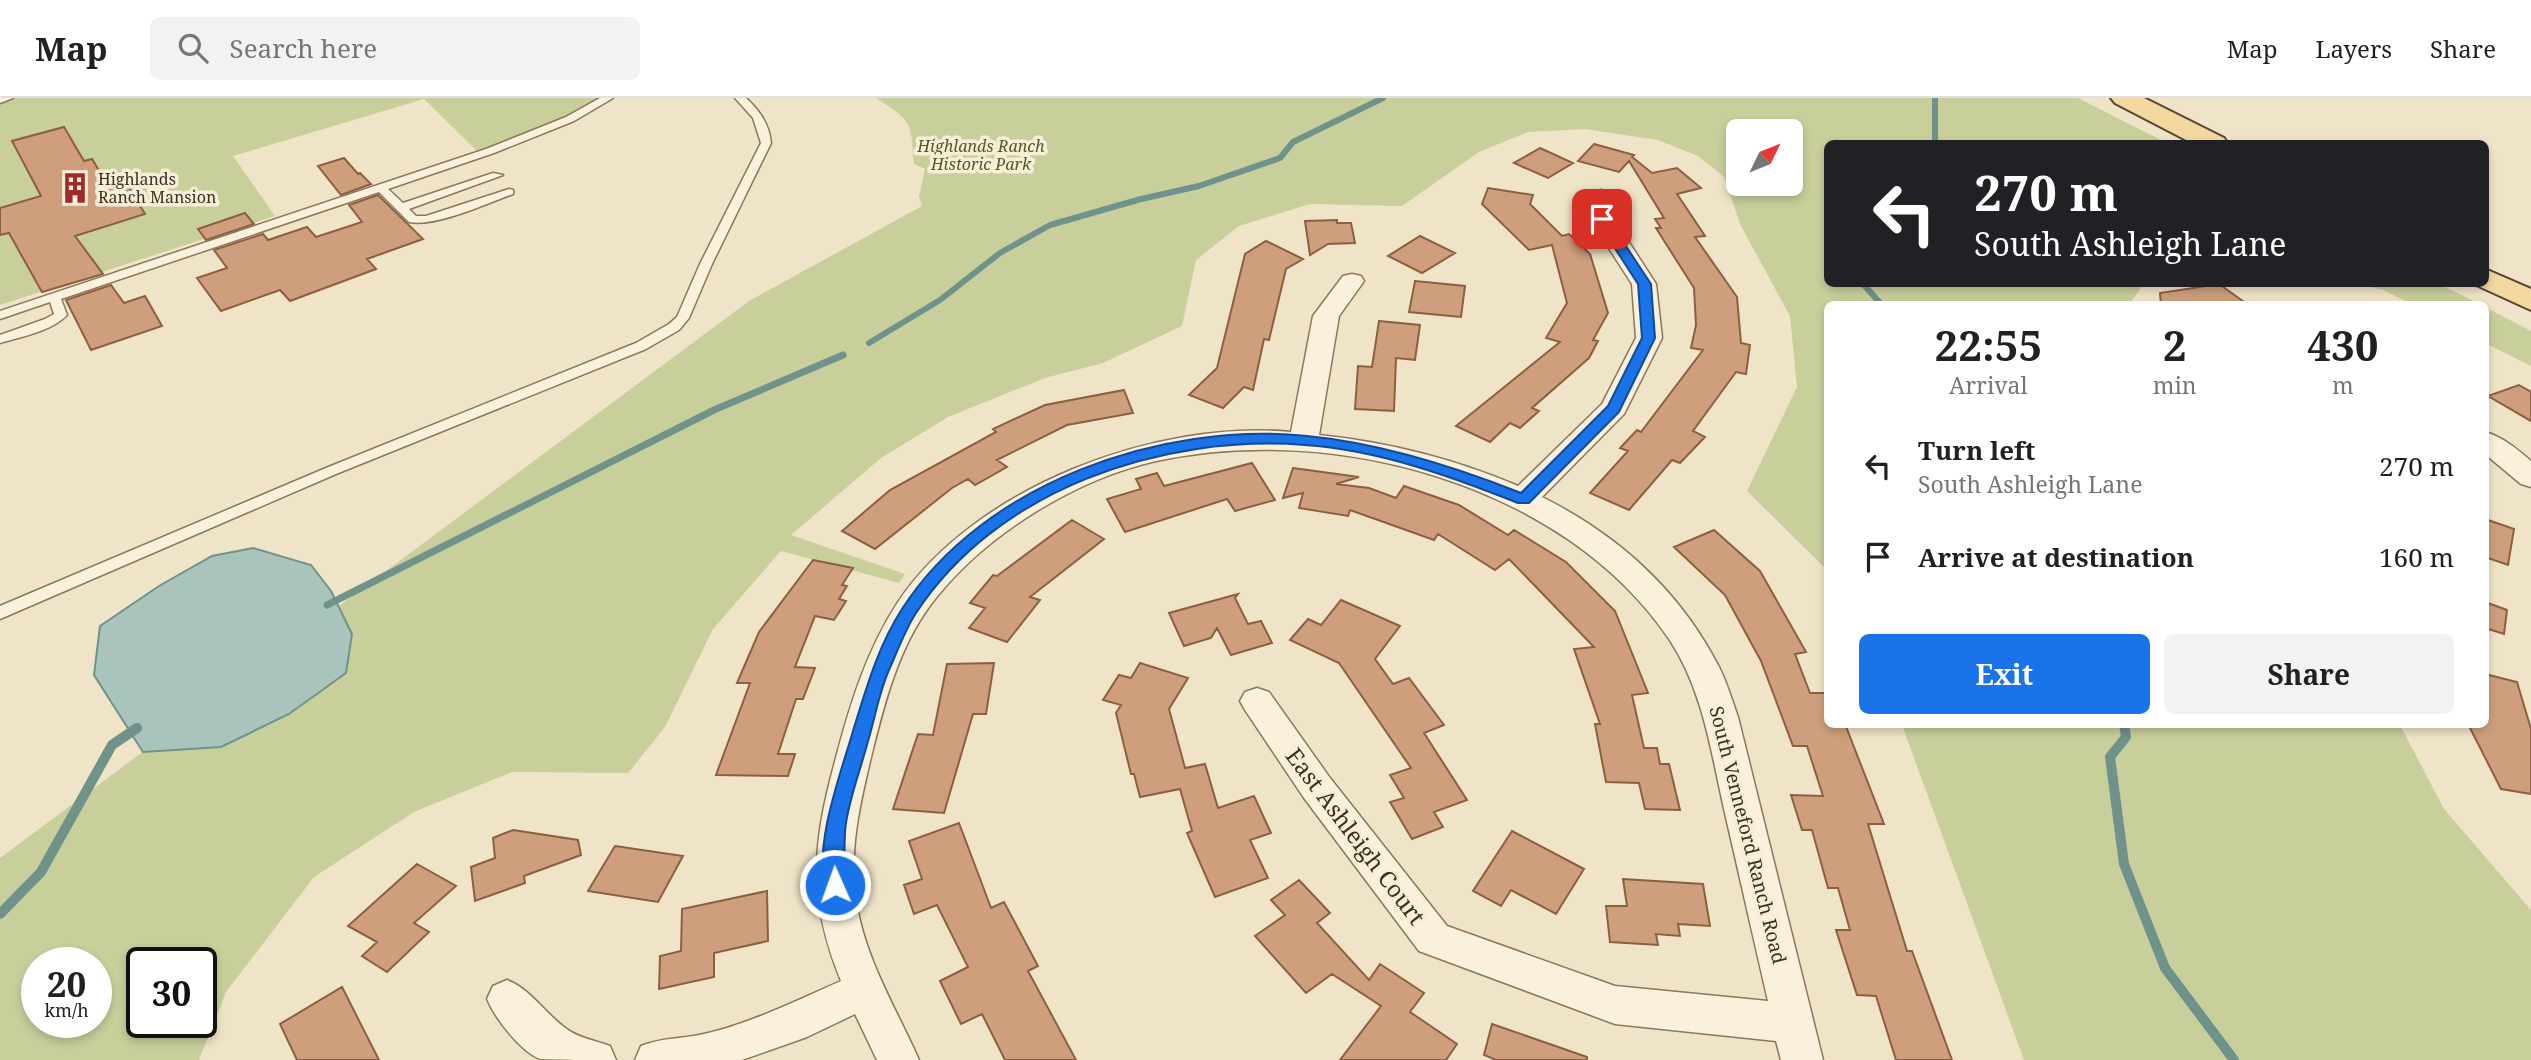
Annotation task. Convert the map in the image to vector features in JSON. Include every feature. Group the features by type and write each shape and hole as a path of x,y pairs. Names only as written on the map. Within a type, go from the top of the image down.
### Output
{"main road":[{"path":"2124,98 2208,140"},
{"path":"2489,280 2531,301"}],"street":[{"path":"1523,499 1614,408 1649,338 1644,284 1602,219 1601,197"},
{"path":"1304,440 1326,316 1352,281"},
{"name":"South Venneford Ranch Road","path":"898,1060 847,945 837,906 833,863 836,822 879,674 908,613 946,566 996,522 1022,504 1082,475 1170,448 1236,441 1304,440 1350,446 1423,463 1460,474 1523,499 1574,528 1626,568 1665,611 1701,663 1721,717 1802,1060"},
{"path":"2489,443 2507,454 2531,477"},
{"name":"East Ashleigh Court","path":"1257,701 1317,788 1433,939 1615,1005 1794,1023"},
{"path":"656,1060 700,1055 792,1023 865,990"},
{"path":"507,999 527,1023 558,1048 595,1060"}],"lane":[{"path":"0,100 8,98"},
{"path":"0,314 529,137 608,98"},
{"path":"0,613 331,471 641,346 674,327 691,305 706,264 766,143 765,129 760,118 740,98"},
{"path":"401,208 497,175"},
{"path":"381,188 413,220 426,219 509,192"},
{"path":"0,340 61,316 54,297"}],"green space":[{"path":"0,98 603,98 542,130 477,151 424,99 233,156 275,216 0,305"},
{"name":"Highlands Ranch Historic Park","path":"876,98 2078,98 2161,140 1824,140 1824,287 2142,287 2131,301 1824,301 1824,567 1747,491 1797,387 1790,316 1741,226 1731,196 1803,196 1803,119 1726,119 1726,183 1724,177 1698,156 1658,140 1585,129 1528,132 1479,152 1402,206 1310,204 1239,226 1196,260 1182,326 1103,363 1045,378 948,417 881,458 791,535 905,574 899,583 781,551 713,629 665,727 628,773 512,772 414,812 314,877 226,992 217,1015 217,947 126,947 126,1038 208,1038 199,1060 0,1060 0,858 749,301 922,206 919,197 925,169 914,164 912,139 908,124"},
{"path":"2372,287 2445,287 2474,301 2405,301"},
{"path":"2489,309 2531,331 2531,366 2489,345"},
{"path":"1903,728 2402,728 2444,809 2531,910 2531,1060 2024,1060"}],"water":[{"path":"253,548 311,565 331,591 352,634 346,673 289,714 221,747 143,752 94,675 100,626 159,586 212,556"}],"building":[{"name":"Highlands Ranch Mansion","path":"64,127 84,161 92,159 104,179 121,174 145,214 75,236 103,274 42,292 9,233 0,235 0,208 41,196 12,141"},
{"path":"1594,144 1634,155 1632,157 1652,173 1677,168 1701,188 1677,194 1705,236 1695,237 1737,297 1741,343 1750,345 1746,374 1736,372 1693,431 1705,437 1680,463 1672,460 1629,510 1590,493 1628,451 1620,448 1637,430 1641,432 1703,350 1691,348 1696,325 1694,288 1656,228 1661,228 1655,219 1664,218 1629,161 1619,172 1578,161"},
{"path":"1540,148 1573,163 1548,178 1514,163"},
{"path":"344,158 371,184 341,195 318,166"},
{"path":"1488,188 1533,195 1530,204 1562,236 1569,234 1590,254 1608,313 1593,340 1598,341 1589,358 1532,408 1539,411 1520,428 1510,423 1490,442 1456,426 1560,342 1546,338 1567,303 1552,245 1529,250 1482,204"},
{"path":"378,195 423,239 367,259 376,269 290,301 280,290 221,311 197,278 227,268 214,250 263,234 268,240 307,227 316,237 362,222 349,205"},
{"path":"245,213 254,224 206,240 198,229"},
{"path":"1337,220 1337,223 1351,223 1355,243 1328,244 1310,255 1305,221"},
{"path":"1420,236 1455,253 1422,273 1388,256"},
{"path":"1266,241 1303,259 1286,269 1269,340 1264,339 1253,390 1244,387 1223,408 1189,395 1217,368 1245,254"},
{"path":"1415,281 1465,286 1461,317 1409,312"},
{"path":"111,285 124,303 145,296 162,326 91,350 66,300"},
{"path":"2199,287 2223,287 2243,301 2161,301 2160,293"},
{"path":"1379,321 1420,325 1415,360 1396,358 1394,411 1355,409 1358,366 1372,367"},
{"path":"2519,385 2531,392 2531,421 2489,397"},
{"path":"1124,390 1133,413 1067,425 997,460 1007,467 975,485 968,479 952,488 875,549 842,531 890,490 996,432 993,429 1045,405"},
{"path":"1252,463 1275,500 1235,511 1227,499 1125,532 1107,499 1141,489 1136,479 1157,473 1164,486"},
{"path":"1293,468 1359,477 1336,484 1369,488 1396,498 1404,486 1459,505 1508,535 1514,530 1566,562 1615,611 1648,693 1632,695 1644,748 1657,748 1660,764 1669,764 1680,810 1645,809 1639,783 1606,782 1595,724 1600,724 1574,649 1594,647 1509,559 1495,570 1438,534 1434,540 1350,510 1348,516 1299,508 1303,493 1283,498"},
{"path":"1072,520 1104,539 1030,597 1040,600 1007,642 969,628 985,608 970,603 993,575 997,576"},
{"path":"2489,520 2514,529 2508,565 2489,558"},
{"path":"1714,530 1760,571 1806,652 1795,654 1810,693 1824,693 1824,728 1847,728 1884,824 1868,824 1907,951 1912,951 1952,1060 1896,1060 1876,996 1857,995 1836,930 1850,930 1838,888 1828,888 1812,830 1802,830 1791,795 1823,796 1807,746 1793,746 1761,661 1725,595 1674,547"},
{"path":"813,560 853,568 842,585 847,586 839,599 846,601 834,620 815,616 795,667 815,668 803,699 796,699 778,754 795,754 788,776 716,775 750,683 737,683 759,632"},
{"path":"1238,594 1235,598 1248,624 1261,621 1272,643 1231,655 1217,628 1211,638 1184,646 1169,613"},
{"path":"1341,600 1400,626 1375,659 1393,684 1409,678 1444,725 1424,733 1467,800 1434,812 1443,827 1412,839 1390,802 1404,798 1390,775 1411,768 1339,663 1290,640 1308,619 1321,625"},
{"path":"2489,603 2507,610 2504,634 2489,629"},
{"path":"994,663 986,714 973,714 944,813 893,809 918,734 933,735 947,664"},
{"path":"1140,663 1188,678 1169,709 1185,768 1205,764 1218,808 1254,796 1271,833 1250,840 1268,878 1215,897 1187,833 1192,831 1180,789 1140,797 1134,774 1131,774 1116,713 1121,705 1103,700 1119,675 1131,678"},
{"path":"2489,675 2517,682 2531,729 2531,794 2501,789 2470,728 2489,728"},
{"path":"959,823 991,908 1004,902 1038,966 1028,971 1076,1060 1005,1060 982,1014 961,1024 940,981 968,967 937,905 914,914 904,885 922,879 909,841"},
{"path":"513,830 578,840 581,855 524,876 525,883 475,901 471,867 495,858 493,838"},
{"path":"1512,831 1584,869 1556,914 1511,890 1501,906 1473,891"},
{"path":"615,846 683,856 658,902 588,891"},
{"path":"417,864 456,886 414,923 429,932 387,972 362,956 377,942 348,926"},
{"path":"1623,879 1703,884 1710,926 1678,924 1680,936 1656,934 1658,945 1610,942 1606,906 1627,906"},
{"path":"1299,880 1330,913 1317,923 1369,980 1380,964 1424,993 1410,1012 1457,1044 1446,1060 1340,1060 1381,1006 1332,974 1306,993 1255,936 1285,915 1271,900"},
{"path":"767,891 768,941 714,953 714,977 659,989 660,956 681,951 682,909"},
{"path":"342,987 379,1060 297,1060 280,1024"},
{"path":"1492,1024 1587,1057 1587,1060 1496,1060 1484,1055"}],"waterway":[{"path":"869,343 940,300 1000,253 1050,225 1141,199 1199,186 1280,158 1293,142 1383,98"},
{"path":"1935,98 1935,140"},
{"path":"1866,287 1878,301"},
{"path":"327,605 714,410 843,355"},
{"path":"0,914 41,872 112,745 137,728"},
{"path":"2125,728 2126,737 2110,757 2124,864 2165,968 2234,1060"}],"place":[{"name":"Highlands Ranch Mansion","path":"75,188"}],"route":[{"path":"835,885 833,863 836,822 861,728 879,674 908,613 925,589 946,566 996,522 1022,504 1111,464 1170,448 1236,441 1304,440 1350,446 1460,474 1523,499 1614,408 1649,338 1644,284 1602,219"}]}
